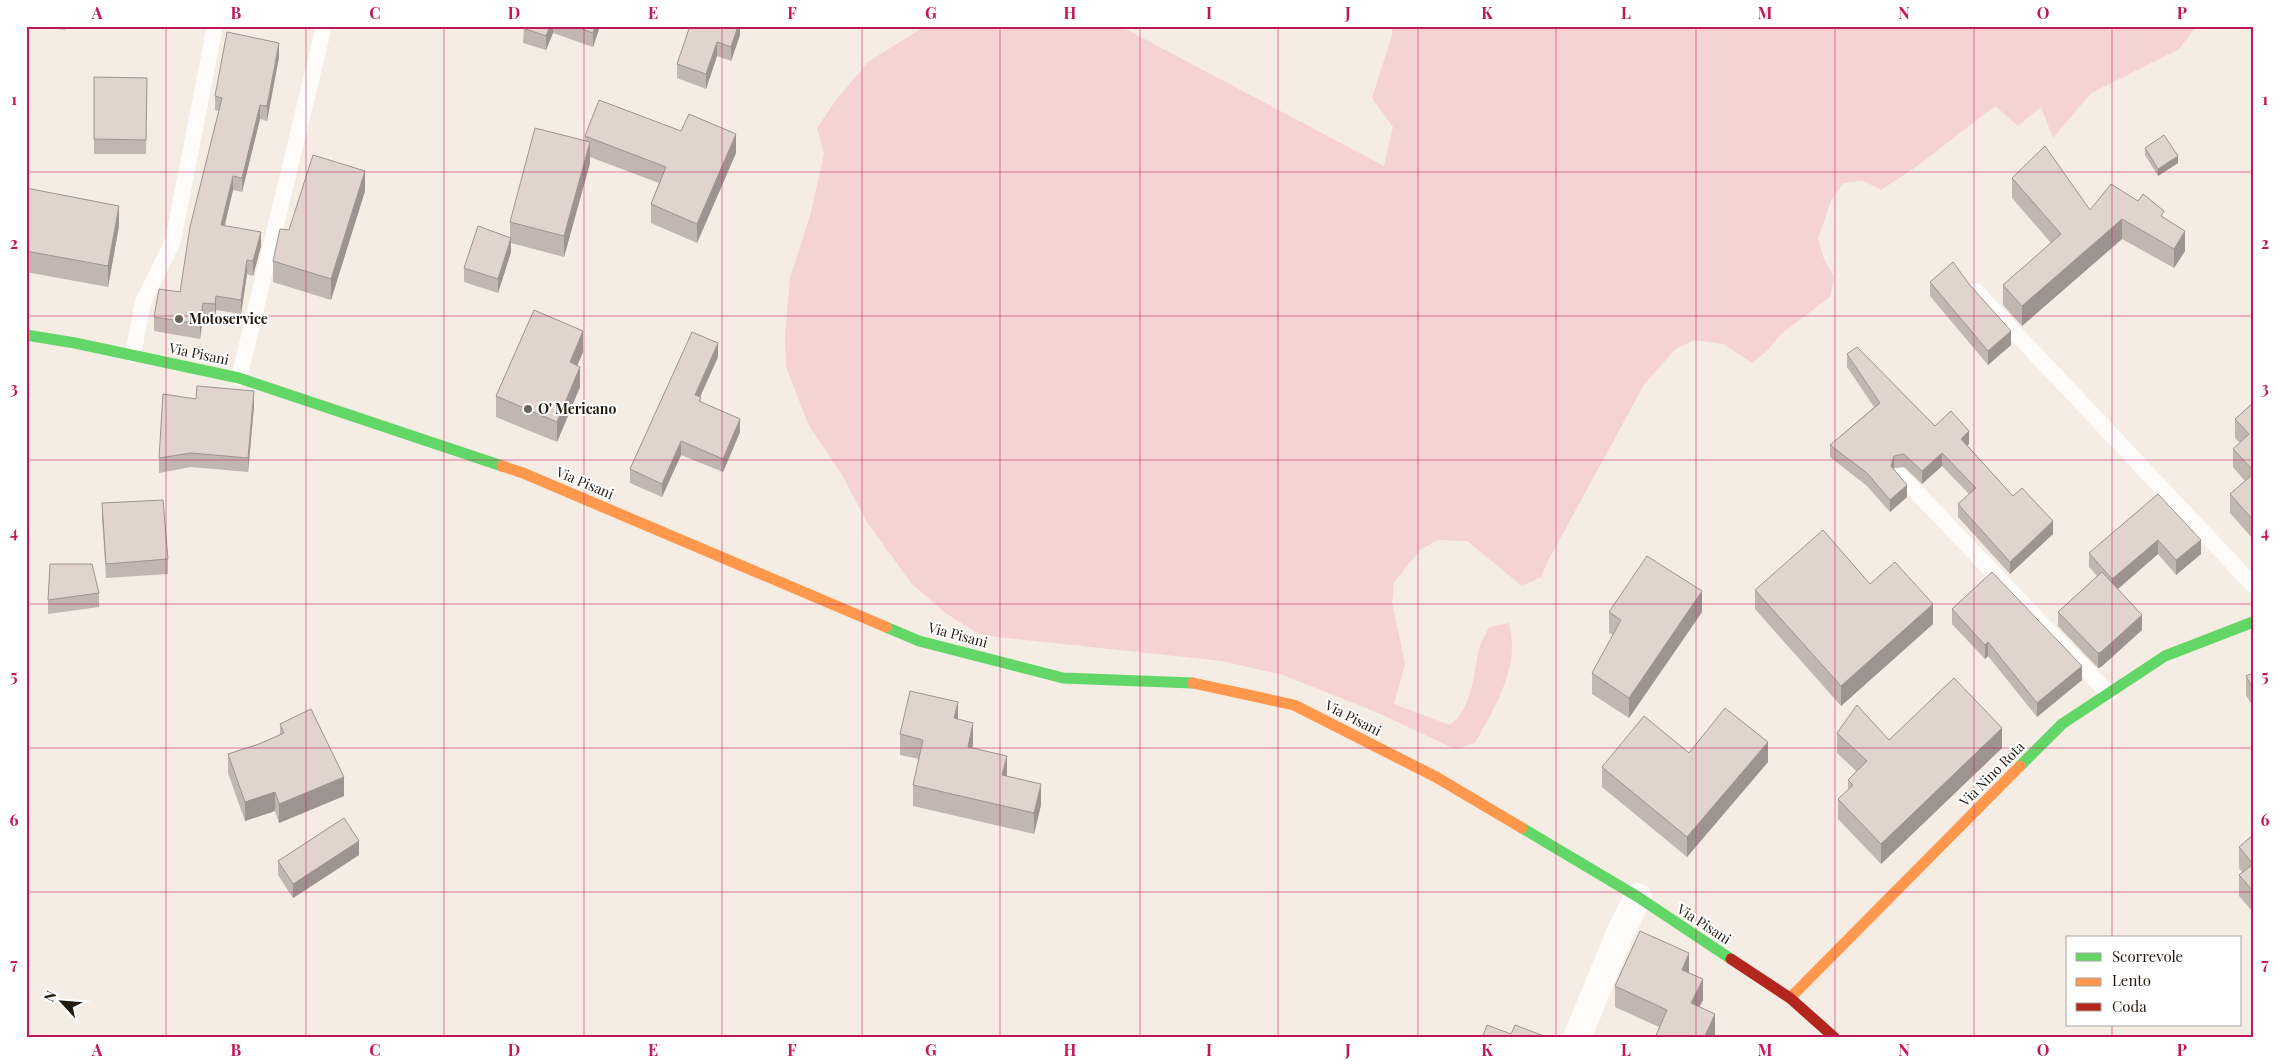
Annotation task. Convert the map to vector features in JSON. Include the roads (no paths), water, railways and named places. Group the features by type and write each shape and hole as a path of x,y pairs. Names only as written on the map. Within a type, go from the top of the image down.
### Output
{"street":[{"name":"Via Pisani","path":"26,335 133,355 239,378 523,472 919,641 1063,678 1193,683 1294,705 1436,776 1638,897 1790,998 1835,1038"},
{"name":"Via Nino Rota","path":"1790,998 2062,724 2165,656 2253,622"},
{"path":"1577,1038 1620,933 1638,897"}],"lane":[{"path":"133,355 143,302 173,241 215,26"},
{"path":"239,378 324,26"},
{"path":"1976,291 2253,584"},
{"path":"1902,476 2109,694"}],"place":[{"name":"Motoservice","path":"179,319"},
{"name":"O' Mericano","path":"528,409"}]}
